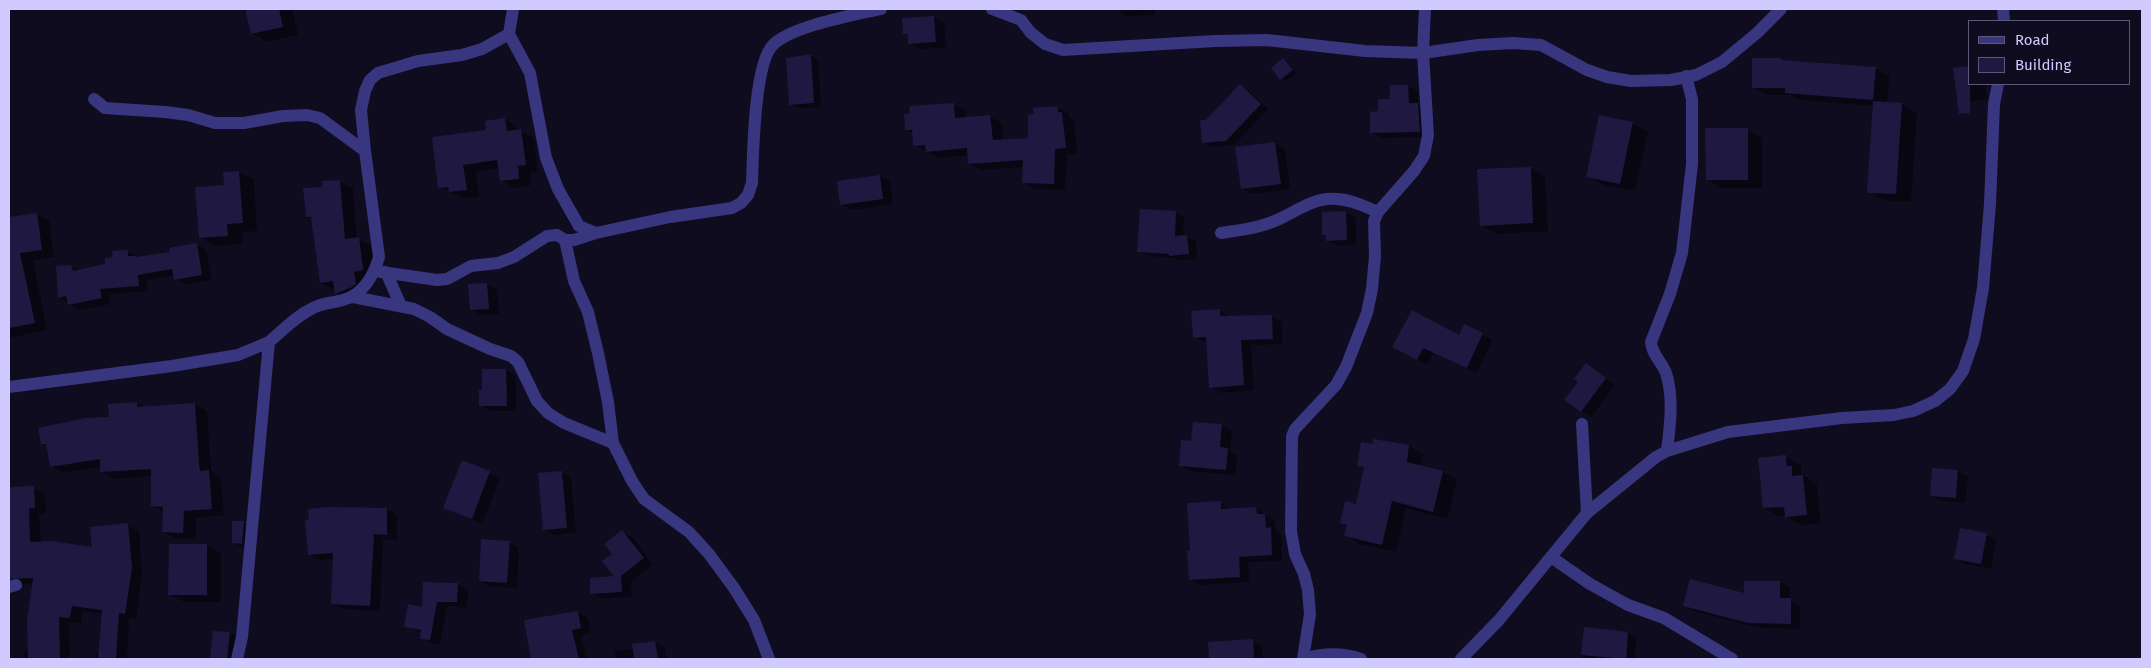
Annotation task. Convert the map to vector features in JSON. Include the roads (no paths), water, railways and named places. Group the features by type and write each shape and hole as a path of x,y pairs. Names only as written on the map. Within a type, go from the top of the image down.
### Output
{"street":[{"path":"513,9 509,34 530,73 546,158 558,189 579,226 596,233"},
{"path":"353,297 381,272 437,280 447,279 472,266 498,263 514,258 547,236 557,235 565,240 574,240 596,233 670,217 732,208 741,203 748,195 752,183 763,63 772,45 819,22 881,9"},
{"path":"992,9 1021,20 1030,32 1045,44 1063,50 1215,41 1267,40 1346,50 1423,53 1478,45 1513,43 1540,45 1587,70 1607,77 1631,81 1671,80 1696,75 1722,62 1758,33 1781,9"},
{"path":"1361,659 1348,654 1316,655 1304,659 1310,614 1308,590 1304,574 1295,554 1291,531 1292,436 1295,429 1336,385 1346,367 1367,313 1372,289 1375,256 1374,221 1378,212 1414,171 1424,156 1428,135 1423,53 1424,9"},
{"path":"401,306 381,272 361,110 365,91 370,80 378,74 418,61 462,56 482,49 509,34"},
{"path":"1667,451 1670,424 1670,390 1665,372 1651,348 1650,342 1670,294 1682,253 1692,164 1692,99 1686,76"},
{"path":"1461,659 1499,620 1587,513 1627,478 1656,456 1728,432 1842,418 1894,415 1913,411 1935,401 1950,389 1963,371 1974,339 1983,288 1990,204 1994,104 1998,85"},
{"path":"94,99 105,108 188,115 215,123 244,123 283,116 307,115 320,118 365,151"},
{"path":"1221,233 1263,225 1306,205 1326,199 1358,204 1378,212"},
{"path":"565,240 574,281 588,312 598,353 608,402 613,443 632,481 644,499 689,532 709,554 729,581 754,620 769,659"},
{"path":"9,388 238,355 269,342 292,321 313,308 353,297 414,309 447,329 490,349 511,356 518,362 537,401 548,413 564,423 613,443"},
{"path":"237,659 242,637 269,342"},
{"path":"1582,424 1587,513"},
{"path":"1551,557 1590,584 1628,604 1664,618 1732,659"}]}
